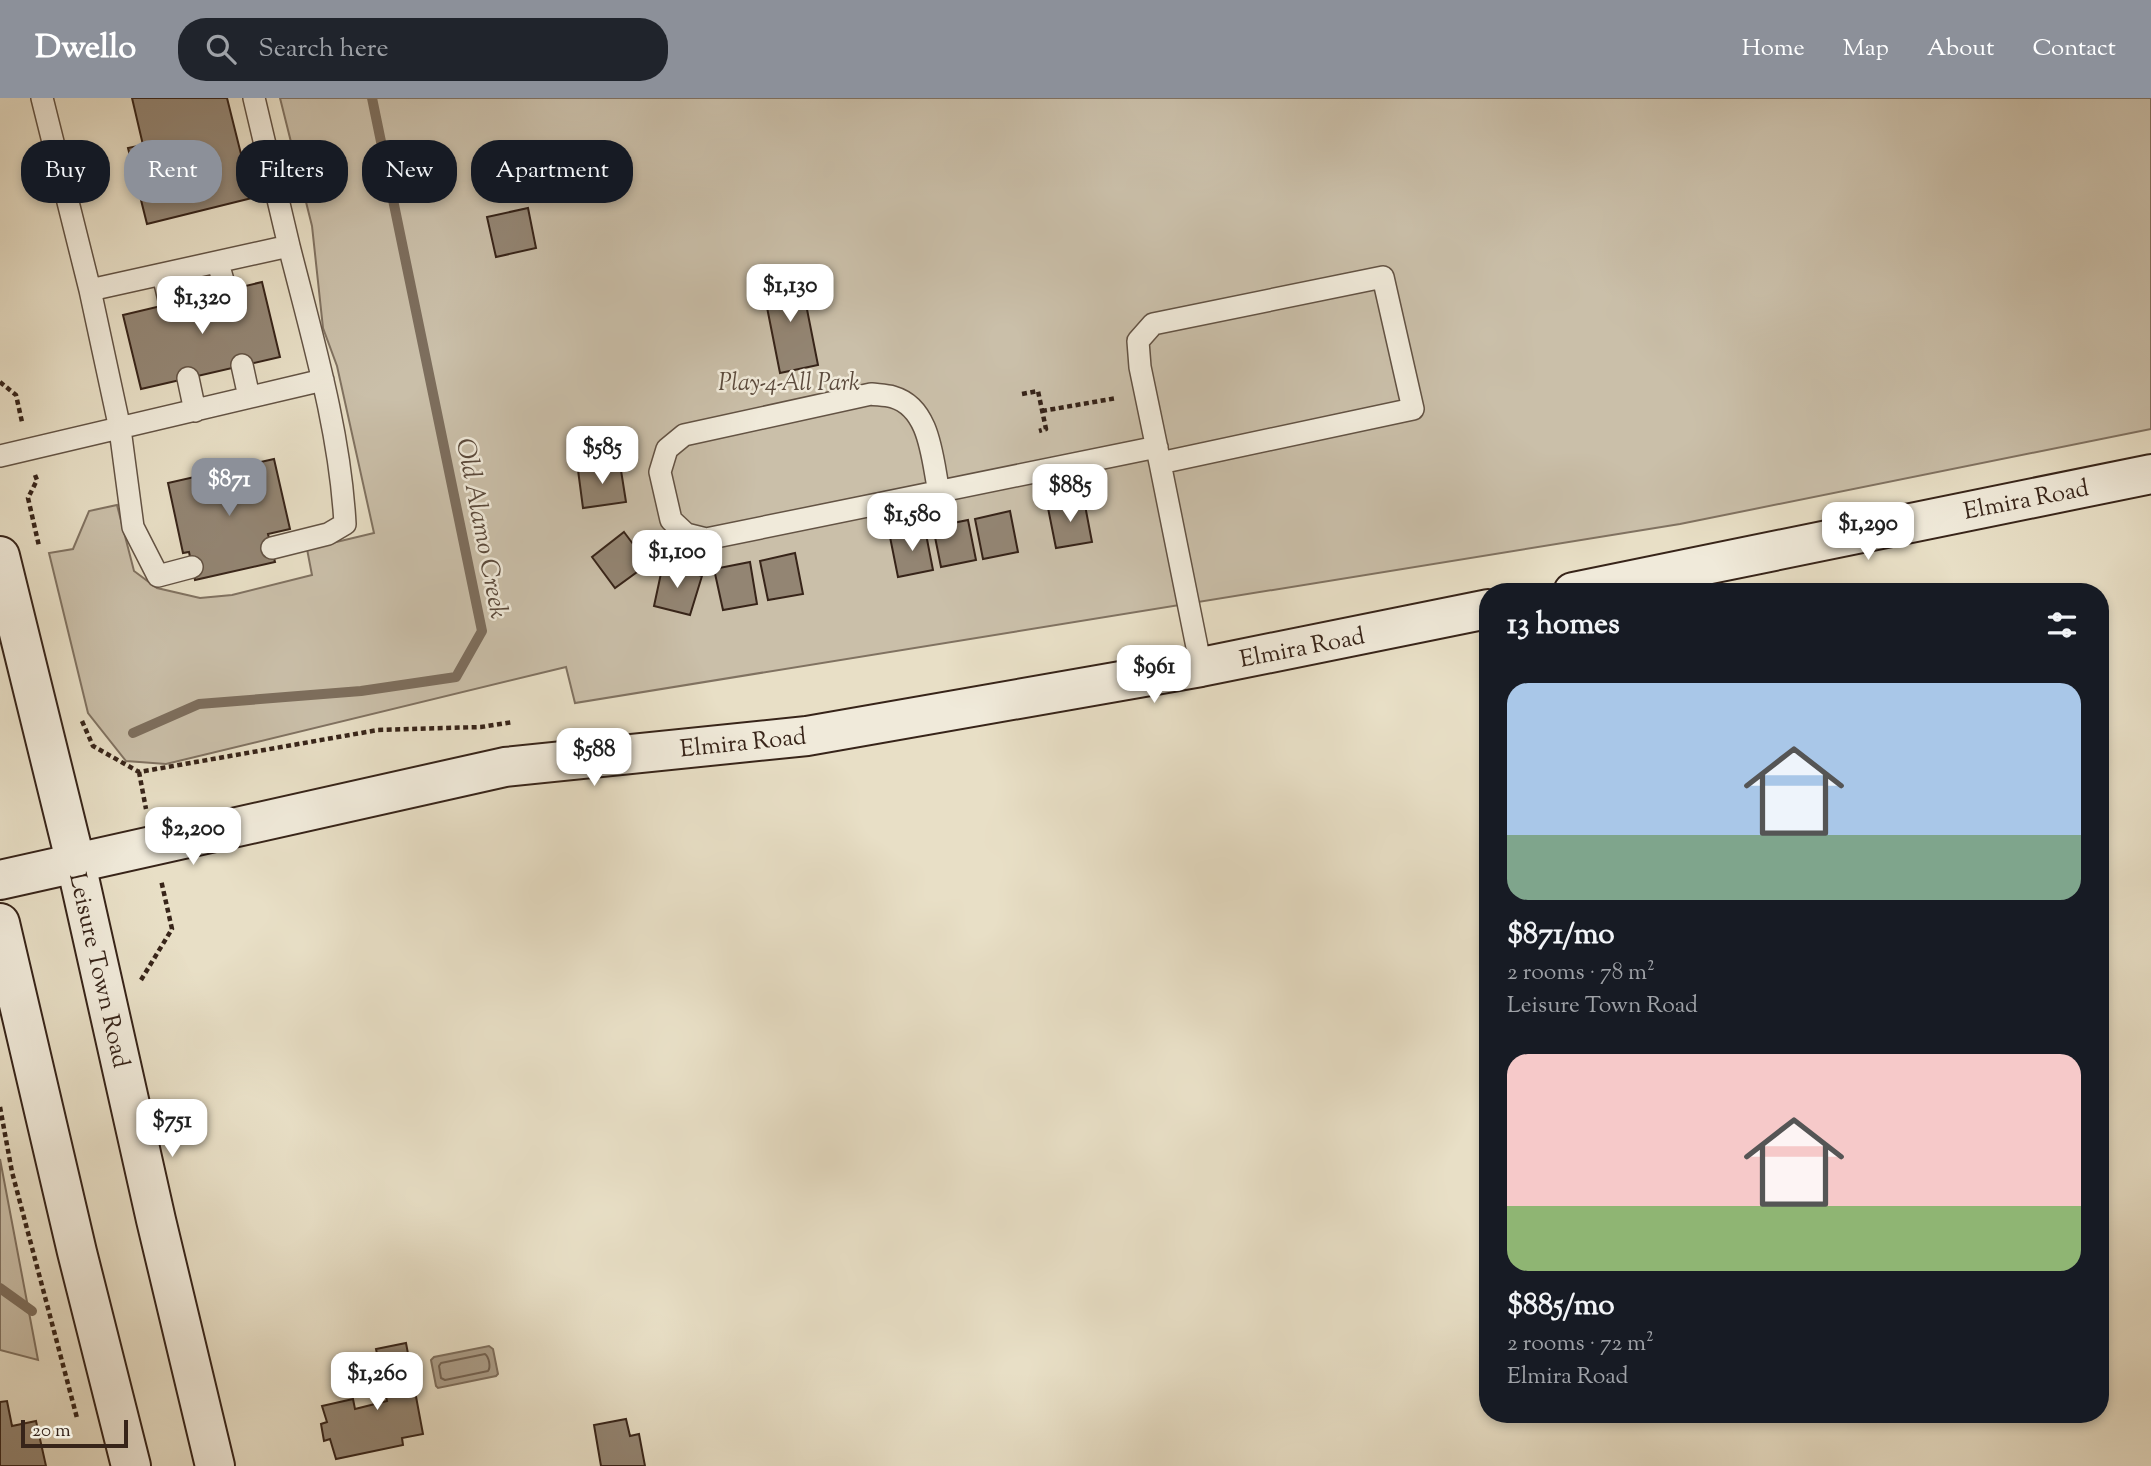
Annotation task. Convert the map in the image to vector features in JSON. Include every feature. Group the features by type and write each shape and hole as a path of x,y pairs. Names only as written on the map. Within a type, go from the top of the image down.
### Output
{"main road":[{"name":"Elmira Road","path":"1617,583 2151,474"},
{"name":"Leisure Town Road","path":"0,556 76,864 156,1220 215,1466"},
{"name":"Elmira Road","path":"0,880 505,767 807,736 1202,667 1479,611"},
{"path":"0,923 77,1252 131,1466"}],"lane":[{"path":"42,98 90,290 120,429 133,527 158,576 192,567"},
{"path":"254,98 323,380 343,485 345,524 328,534 272,548"},
{"path":"90,290 289,246"},
{"path":"218,263 226,291"},
{"path":"163,275 170,304"},
{"path":"939,492 925,429 913,409 895,397 871,394 684,435 667,449 660,472 671,520 687,534 706,539 939,492 1158,455 1413,409 1383,277 1153,324 1138,341 1140,368 1158,455 1202,667"},
{"path":"242,365 249,397"},
{"path":"188,379 195,411"},
{"path":"0,456 323,380"}],"path":[{"path":"0,382 16,395 37,480 28,498 40,551"},
{"path":"1022,394 1038,391 1046,429 1039,431"},
{"path":"1042,411 1117,398"},
{"path":"77,709 93,746 139,772 378,730 481,727 513,722"},
{"path":"0,1107 12,1172 80,1429"}],"green space":[{"name":"Play-4-All Park","path":"280,98 2151,98 2151,429 1680,524 575,703 566,667 166,764 126,761 88,713 49,553 73,549 89,511 117,505 134,571 157,588 200,598 232,595 312,575 307,549 374,533 337,366 323,328 312,226 306,203 348,203 348,140 290,140"},
{"path":"0,1159 38,1360 0,1350"}],"water":[{"path":"489,1346 493,1349 498,1374 496,1376 438,1388 436,1386 431,1360 434,1357"}],"building":[{"path":"132,98 227,98 238,140 236,202 147,224 142,203 222,203 222,140 142,140"},
{"path":"528,208 536,248 496,257 487,217"},
{"path":"800,274 818,365 780,373 762,282"},
{"path":"262,282 280,357 141,389 123,315"},
{"path":"274,459 290,529 268,534 275,562 195,580 189,552 183,553 168,483"},
{"path":"620,464 626,502 583,508 578,470"},
{"path":"1084,500 1092,542 1056,548 1048,508"},
{"path":"1010,511 1018,552 983,559 975,519"},
{"path":"968,520 976,560 941,567 933,527"},
{"path":"925,529 933,570 898,577 890,537"},
{"path":"624,532 648,564 615,588 592,557"},
{"path":"795,553 803,594 768,600 760,561"},
{"path":"750,562 757,604 723,610 714,569"},
{"path":"663,564 702,576 690,615 654,606"},
{"path":"406,1343 423,1434 402,1438 403,1445 336,1459 330,1439 324,1441 321,1424 327,1422 322,1406 353,1399 355,1409 387,1401 376,1349"},
{"path":"7,1401 12,1426 36,1421 46,1466 0,1466 0,1402"},
{"path":"626,1419 630,1436 639,1434 645,1466 601,1466 594,1425"}],"waterway":[{"name":"Old Alamo Creek","path":"133,733 199,704 361,691 456,677 482,631 372,98"},
{"name":"Old Alamo Creek","path":"0,1288 32,1311"}]}
